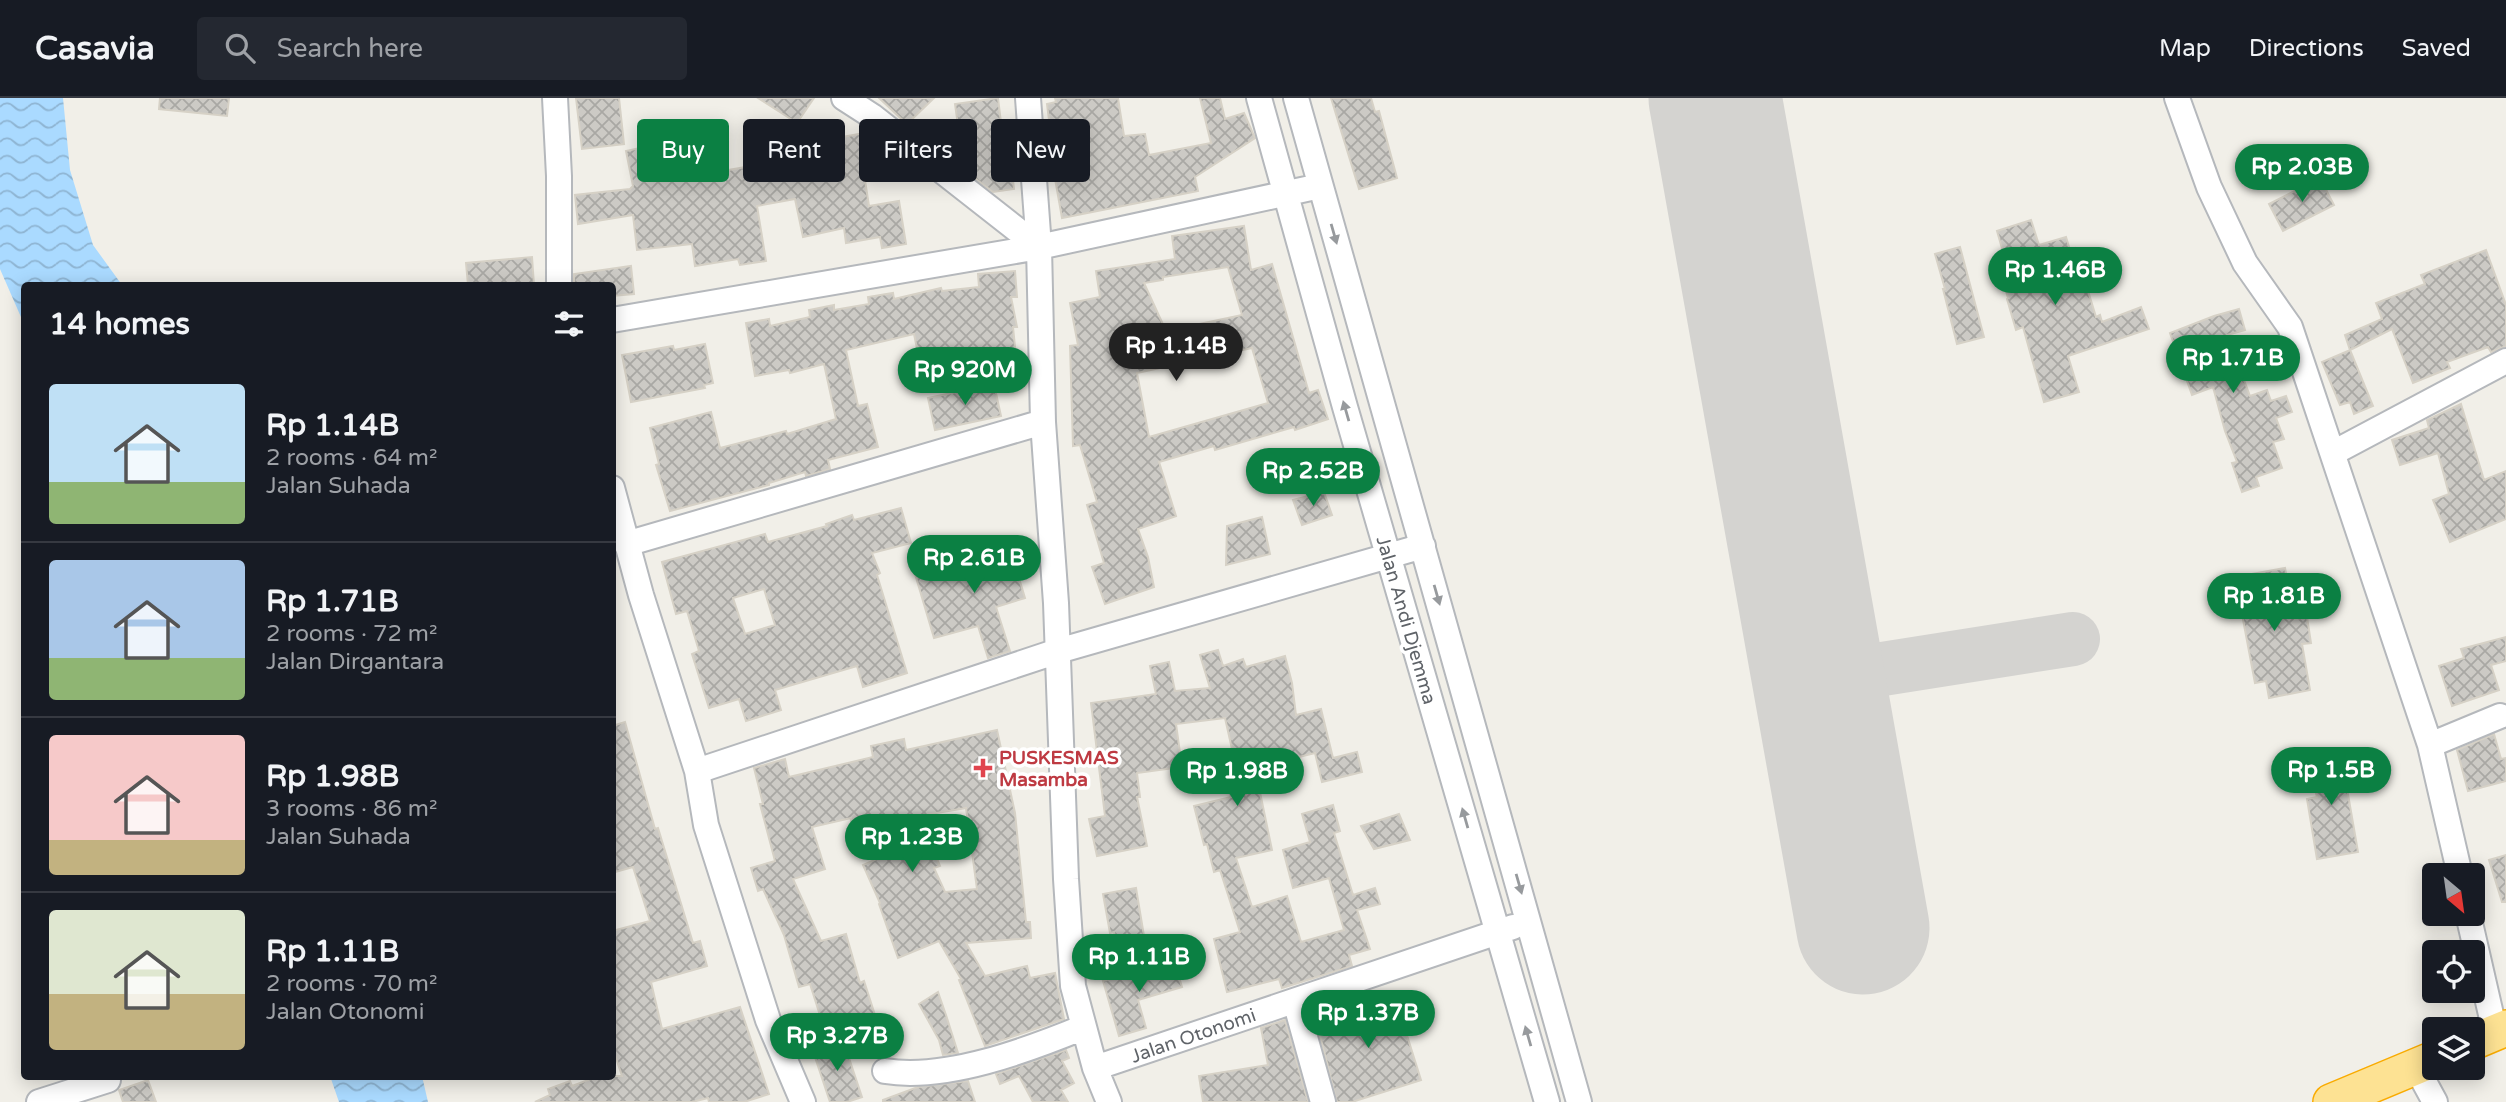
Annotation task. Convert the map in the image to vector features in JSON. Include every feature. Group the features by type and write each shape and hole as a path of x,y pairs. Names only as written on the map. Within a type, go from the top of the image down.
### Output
{"highway":[{"path":"2331,1102 2422,1064"}],"street":[{"path":"555,98 559,176 559,282"},
{"path":"844,98 872,116 1039,247"},
{"path":"1028,98 1039,247 1043,422 1058,651 1066,879 1073,986 1095,1068 1109,1102"},
{"name":"Jalan Andi Djemma","path":"1259,98 1547,1102"},
{"name":"Jalan Andi Djemma","path":"1296,98 1530,920 1579,1102"},
{"path":"2177,98 2209,187 2245,263 2290,327 2430,745 2457,863"},
{"path":"616,319 1039,247 1320,186"},
{"path":"2333,453 2506,361"},
{"path":"626,544 1043,422"},
{"path":"616,504 697,771 706,825 768,1020 803,1102"},
{"path":"697,771 1058,651 1423,546"},
{"path":"2430,745 2500,716"},
{"name":"Jalan Otonomi","path":"1095,1068 1530,920"},
{"path":"2470,926 2491,1034"},
{"path":"1295,1001 1323,1102"},
{"path":"885,1071 902,1074 953,1069 1049,1041 1084,1027"},
{"path":"39,1102 108,1080"},
{"path":"2429,1080 2435,1102"}],"water":[{"path":"0,98 63,98 70,170 93,245 120,282 21,282 21,317 0,269"},
{"path":"331,1080 423,1080 428,1102 339,1102"}],"building":[{"path":"160,98 229,98 227,116 159,109"},
{"path":"576,98 619,98 624,144 582,149"},
{"path":"758,98 814,98 800,119 791,119"},
{"path":"879,98 934,98 912,119 902,119"},
{"path":"998,98 1001,119 991,119 991,182 1013,182 1014,189 993,192 977,180 977,119 957,119 955,104"},
{"path":"1055,98 1118,98 1124,136 1145,134 1149,155 1211,143 1200,98 1220,98 1225,119 1244,113 1255,138 1195,177 1198,191 1062,218 1056,182 1090,182 1090,119 1049,119 1047,104 1056,102"},
{"path":"1331,98 1371,98 1375,112 1379,111 1397,178 1359,189"},
{"path":"859,134 859,182 865,182 869,206 899,201 906,244 882,248 880,237 846,243 844,228 803,237 795,199 757,206 766,261 740,265 738,259 695,266 692,244 637,250 633,215 578,224 575,195 630,189 633,186 626,151 637,149 637,182 729,182 729,170 743,167 743,182 845,182 845,136"},
{"path":"2320,178 2334,205 2283,231 2269,204"},
{"path":"2031,220 2039,245 2066,237 2070,250 2075,248 2096,317 2100,315 2102,322 2141,307 2149,329 2068,356 2079,392 2044,402 2023,327 2016,330 1999,268 2007,266 1997,231"},
{"path":"1244,226 1251,270 1272,264 1309,393 1318,390 1328,419 1295,430 1294,427 1215,450 1214,446 1159,462 1176,516 1138,529 1148,557 1154,587 1105,604 1092,567 1104,563 1087,505 1097,502 1080,445 1073,446 1070,346 1078,345 1070,303 1100,297 1096,271 1175,259 1172,236","holes":["1228,267 1242,315 1166,331 1144,283 1163,280 1163,277","1252,348 1268,403 1149,437 1137,373"]},
{"path":"1960,247 1984,337 1957,344 1935,254"},
{"path":"2486,250 2506,305 2506,346 2491,352 2488,347 2447,362 2450,368 2413,383 2392,329 2350,350 2345,335 2382,319 2376,303 2425,284 2421,275"},
{"path":"532,257 534,282 468,282 466,263"},
{"path":"631,266 634,294 616,296 616,282 574,282 574,274"},
{"path":"1015,271 1017,297 1011,297 1017,327 1013,327 1018,376 981,380 978,350 920,363 914,334 846,350 858,406 867,404 878,447 828,460 830,469 806,476 805,472 769,485 670,511 656,465 659,464 650,428 711,412 720,448 786,431 787,434 836,419 824,364 790,373 789,370 755,376 746,323 769,319 770,326 810,317 809,310 834,305 834,310 869,304 868,297 893,293 894,299 941,288 942,291 979,287 978,274"},
{"path":"2239,309 2245,330 2227,335 2250,396 2267,390 2271,401 2286,396 2292,412 2276,418 2284,439 2273,442 2282,468 2256,477 2259,486 2242,492 2232,463 2237,462 2213,387 2192,395 2170,333"},
{"path":"705,344 713,383 704,385 705,388 631,402 622,355 673,346 674,350"},
{"path":"2350,350 2373,406 2354,414 2350,402 2340,405 2322,362"},
{"path":"994,384 1001,416 935,430 928,398"},
{"path":"2461,404 2484,480 2506,471 2506,519 2450,542 2433,500 2449,494 2438,453 2400,465 2392,440 2429,428 2427,420"},
{"path":"1324,492 1332,515 1302,525 1293,500"},
{"path":"901,508 911,543 872,553 907,673 863,687 857,666 775,690 781,710 746,721 739,699 709,708 692,654 699,651 687,611 676,614 662,562 765,534 768,542 827,526 826,524 852,515 854,520","holes":["764,589 775,625 745,634 733,598"]},
{"path":"1262,517 1270,554 1226,565 1227,526"},
{"path":"1023,547 1029,576 1019,578 1025,598 996,607 1010,651 988,658 978,626 934,638 915,574 967,558"},
{"path":"2285,568 2295,619 2307,617 2311,643 2302,644 2310,690 2269,698 2266,681 2255,683 2235,577"},
{"path":"2506,637 2506,661 2491,665 2499,690 2452,706 2439,666 2464,658 2461,649"},
{"path":"1218,650 1223,666 1243,659 1246,667 1285,656 1296,715 1321,709 1333,758 1357,752 1362,772 1322,782 1315,753 1259,767 1261,777 1257,778 1272,850 1236,858 1252,907 1287,896 1301,942 1344,930 1329,878 1293,888 1283,850 1310,842 1302,814 1333,805 1340,831 1334,833 1353,895 1375,888 1380,904 1357,910 1370,949 1349,955 1352,966 1282,988 1279,979 1227,992 1214,939 1240,932 1220,870 1214,872 1207,844 1204,845 1194,806 1231,797 1230,792 1241,789 1225,718 1176,724 1182,767 1137,773 1140,797 1137,797 1147,846 1097,856 1089,819 1105,816 1091,703 1156,694 1150,666 1169,662 1175,691 1210,688 1200,655"},
{"path":"625,722 655,829 658,828 693,943 700,941 707,966 651,982 662,1029 740,1007 769,1094 744,1102 709,1102 708,1098 692,1102 535,1102 550,1095 548,1089 570,1081 572,1086 588,1080 616,1080 616,1076 622,1076 616,1058 616,930 650,921 633,867 616,872 616,725"},
{"path":"997,730 1015,813 1026,922 1030,922 1031,938 966,943 985,976 1027,966 1030,978 1055,973 1064,1019 985,1046 959,980 961,979 939,941 898,958 880,903 863,865 900,849 889,823 884,825 882,816 851,821 851,818 812,827 825,869 793,879 821,941 846,934 860,983 864,981 875,1015 825,1031 810,984 799,987 784,935 763,889 758,891 751,868 775,861 754,768 785,759 789,777 873,757 871,746 904,739 906,750","holes":["966,808 977,889 945,892 934,868 940,866 919,816"]},
{"path":"2494,734 2501,759 2506,758 2506,781 2468,791 2457,750"},
{"path":"2343,751 2350,775 2345,777 2358,852 2317,859 2307,799 2317,797 2307,761"},
{"path":"1399,814 1410,840 1374,849 1361,826"},
{"path":"2506,855 2506,902 2502,902 2489,860"},
{"path":"1136,888 1145,942 1117,947 1114,932 1110,933 1103,894"},
{"path":"1174,960 1182,987 1138,1000 1146,1028 1119,1036 1103,981"},
{"path":"938,992 958,1053 943,1055 939,1040 919,1004"},
{"path":"1401,995 1413,1026 1405,1029 1421,1080 1352,1102 1337,1102 1314,1012 1331,1008 1334,1020"},
{"path":"1285,1020 1308,1102 1203,1102 1199,1076 1268,1065 1261,1028"},
{"path":"843,1040 862,1097 847,1102 830,1102 813,1051"},
{"path":"1066,1050 1069,1058 1062,1061 1074,1083 1061,1090 1068,1102 1033,1102 1019,1076 1000,1084 996,1074"},
{"path":"148,1080 156,1102 123,1102 119,1090"},
{"path":"968,1081 975,1102 883,1102 918,1087"}],"taxiway":[{"path":"1819,679 2073,639"}],"runway":[{"path":"1715,98 1863,928"}],"place":[{"name":"PUSKESMAS Masamba","path":"983,768"}]}
